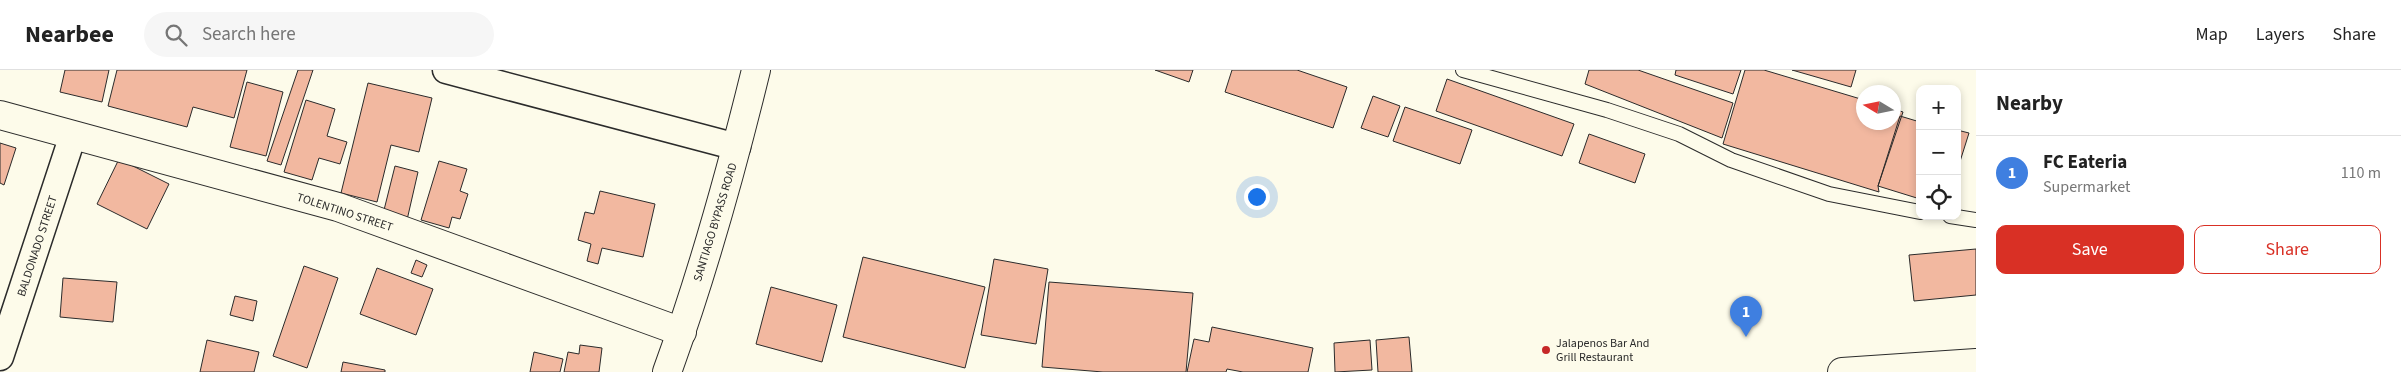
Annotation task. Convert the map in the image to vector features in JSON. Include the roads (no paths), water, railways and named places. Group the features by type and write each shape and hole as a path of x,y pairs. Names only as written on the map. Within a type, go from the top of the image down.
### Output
{"main road":[{"name":"SANTIAGO BYPASS ROAD","path":"667,372 682,332 738,147 756,70"},
{"name":"TOLENTINO STREET","path":"0,115 338,207 682,332"},
{"path":"1850,372 1976,363"}],"street":[{"path":"446,70 738,147"},
{"name":"BALDONADO STREET","path":"0,357 73,135"}],"lane":[{"path":"1463,70 1606,110 1679,134 1732,160 1829,194 1916,211"},
{"path":"1961,218 1976,220"}],"place":[{"name":"FC Eateria","path":"1746,337"},
{"name":"Jalapenos Bar And Grill Restaurant","path":"1546,350"}]}
